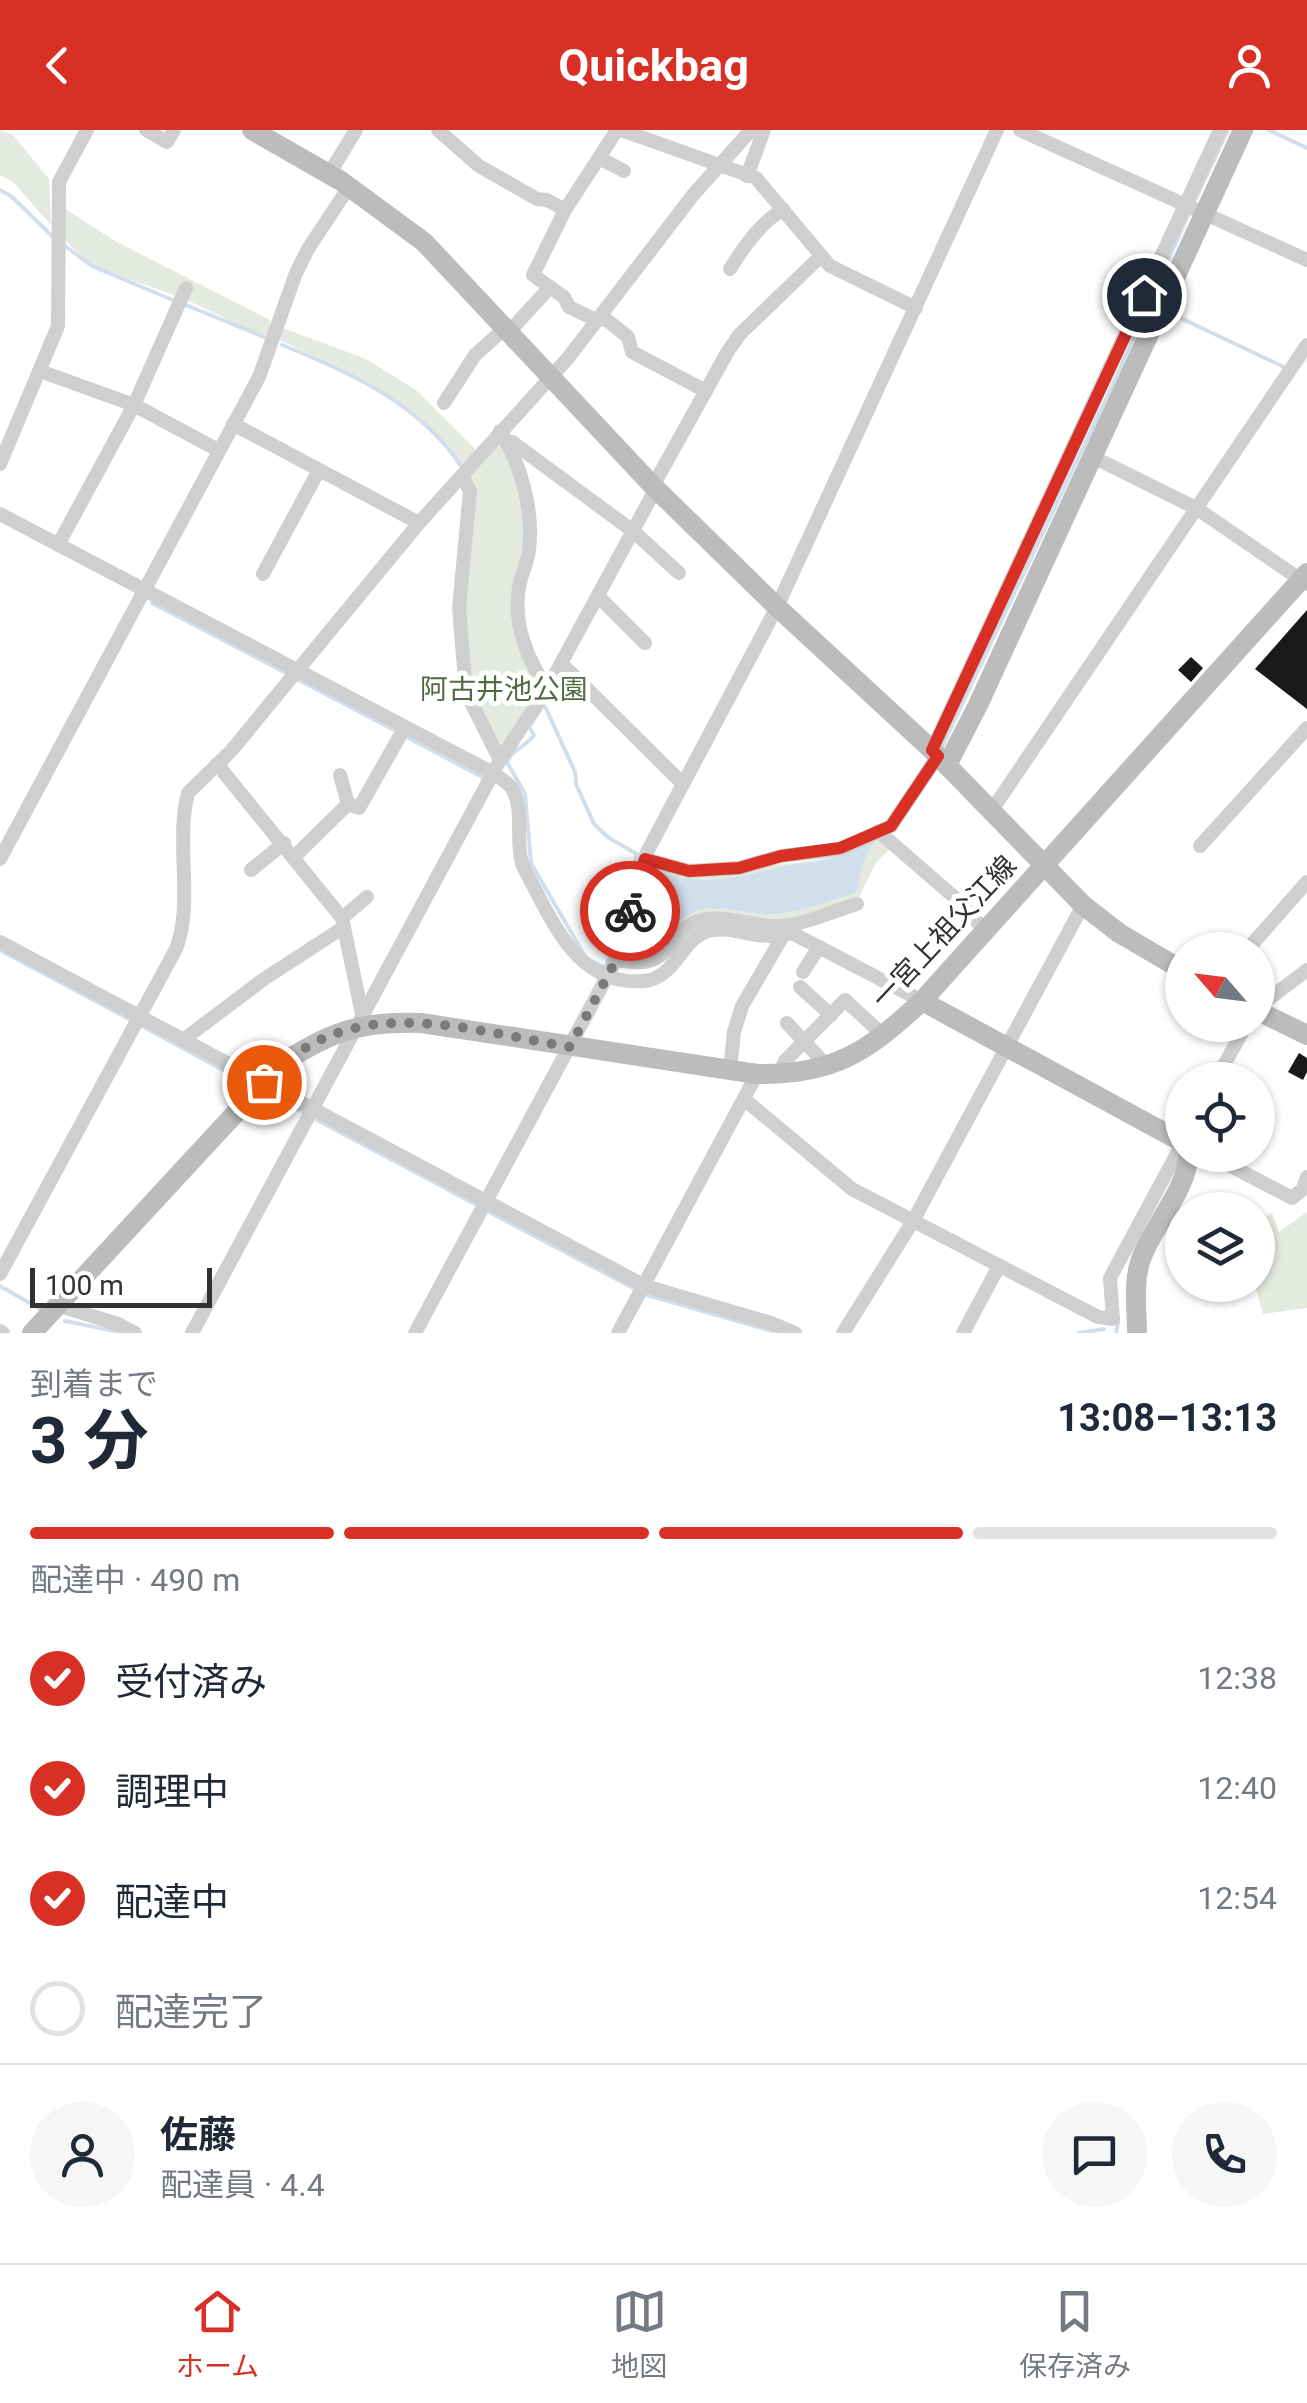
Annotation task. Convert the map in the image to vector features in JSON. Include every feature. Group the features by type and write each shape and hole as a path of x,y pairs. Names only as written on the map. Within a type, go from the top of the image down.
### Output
{"street":[{"path":"0,464 58,326 59,182 87,130"},
{"path":"146,130 167,142 174,130"},
{"path":"252,130 349,187 424,242 653,486 939,757 1083,905 1118,933 1165,960"},
{"path":"329,174 356,130"},
{"path":"438,130 479,166 536,200 547,200 565,210"},
{"path":"706,391 632,352 628,337 600,318 569,308 564,297 533,274 565,210 619,130 748,176 766,188 830,266 916,308"},
{"path":"0,1274 182,935 182,855 188,793 300,670 419,523 600,318 693,195 750,130"},
{"path":"748,176 764,130"},
{"path":"415,1333 616,960 645,859 777,607 997,130"},
{"path":"1020,130 1307,260"},
{"path":"939,757 1003,604 1220,130"},
{"path":"645,859 689,871 739,868 781,856 840,848 891,826 939,757 1093,456 1243,130"},
{"path":"599,158 624,171"},
{"path":"0,859 259,377 308,249 349,187"},
{"path":"730,269 753,234 783,209"},
{"path":"192,1333 497,766 547,689 706,391 740,334 821,256"},
{"path":"444,403 474,355 506,331 550,287"},
{"path":"58,545 134,404 186,288"},
{"path":"992,810 1307,345"},
{"path":"40,371 134,404 218,450"},
{"path":"234,424 419,523"},
{"path":"500,431 633,532 679,573"},
{"path":"500,431 514,453 522,481 529,542 518,590 522,641 530,664 547,689"},
{"path":"1093,456 1196,508 1305,579"},
{"path":"264,574 319,470"},
{"path":"462,476 470,491 459,608 466,692 497,766 511,787 521,861 552,921 586,966 607,977 647,981 666,972 682,957 693,938 710,931 732,929 769,936 858,904"},
{"path":"0,514 405,727 497,766"},
{"name":"一宮上祖父江線","path":"32,1333 281,1064 314,1042 360,1020 421,1022 757,1074 797,1074 828,1066 884,1036 922,1001 1305,579"},
{"path":"598,596 645,643"},
{"path":"561,663 684,784"},
{"path":"348,804 360,808 405,727"},
{"path":"1200,846 1307,728"},
{"path":"217,764 284,843 343,922 360,1020"},
{"path":"340,776 348,804"},
{"path":"294,856 348,804"},
{"path":"878,831 953,896 985,930"},
{"path":"251,870 284,843"},
{"path":"1262,932 1307,882"},
{"path":"184,1040 343,922 367,898"},
{"path":"844,1333 913,1221 1083,905"},
{"path":"616,960 637,964 652,961 668,952 698,920 787,929 1165,1134"},
{"path":"730,1070 742,1006 787,929"},
{"path":"0,942 645,1286 771,1322 795,1333"},
{"path":"818,947 802,979 831,1015"},
{"path":"1275,995 1307,970"},
{"path":"779,1074 785,1061 846,1000 884,1036"},
{"path":"1275,1018 1307,1035"},
{"path":"786,1023 828,1066"},
{"path":"618,1333 757,1074"},
{"path":"744,1099 852,1189 1098,1318 1113,1318 1110,1278 1167,1172"},
{"path":"1137,1333 1135,1288 1140,1262 1185,1172"},
{"path":"1242,1172 1292,1198 1303,1188 1307,1177"},
{"path":"964,1333 999,1266"},
{"path":"57,1305 135,1333"}],"green space":[{"path":"0,130 13,135 49,179 51,225 13,182 0,175"},
{"path":"59,205 115,241 270,320 269,339 182,298 92,266 59,235"},
{"name":"阿古井池公園","path":"280,327 366,359 416,390 480,454 500,431 514,453 529,542 518,618 547,689 500,760 466,692 466,470 429,426 402,404 276,338"},
{"path":"874,836 891,848 876,863 858,899 778,923 716,914 665,949 637,960 629,950 652,876 662,870 803,862 848,853"},
{"path":"1307,1212 1307,1308 1263,1314 1260,1302 1275,1302 1275,1221 1279,1232"}],"water":[{"path":"873,838 856,893 782,913 700,910 683,919 650,950 638,954 631,948 654,878 664,873 708,880 735,877 838,857"}],"building":[{"path":"1307,610 1307,709 1255,669"},
{"path":"1191,657 1203,668 1191,682 1178,670"},
{"path":"1299,1053 1307,1058 1303,1080 1288,1072"}],"waterway":[{"path":"1194,202 1228,130"},
{"path":"1269,130 1307,148"},
{"path":"0,190 52,236"},
{"path":"942,747 1190,211"},
{"path":"65,246 92,266 175,301"},
{"path":"181,303 269,339"},
{"path":"1168,312 1286,368"},
{"path":"282,345 382,392 425,425 461,466"},
{"path":"152,603 286,673"},
{"path":"299,680 396,731"},
{"path":"544,704 594,824 637,854 606,968 586,958 531,863 525,794 507,762 534,735 529,727 544,704"},
{"path":"405,736 484,778"},
{"path":"0,950 131,1020"},
{"path":"142,1026 245,1082"},
{"path":"272,1096 303,1112"},
{"path":"317,1120 475,1204"},
{"path":"489,1212 635,1289"},
{"path":"0,1286 40,1309"},
{"path":"647,1295 772,1331"},
{"path":"65,1321 119,1332"},
{"path":"1116,1333 1118,1322"},
{"path":"1079,1333 1104,1329"}],"way so far":[{"path":"264,1082 281,1064 314,1042 356,1026 381,1022 421,1022 570,1047 616,960 630,911"}],"route":[{"path":"630,911 645,859 689,871 739,868 781,856 840,848 891,826 938,756 932,750 1144,295"}]}
